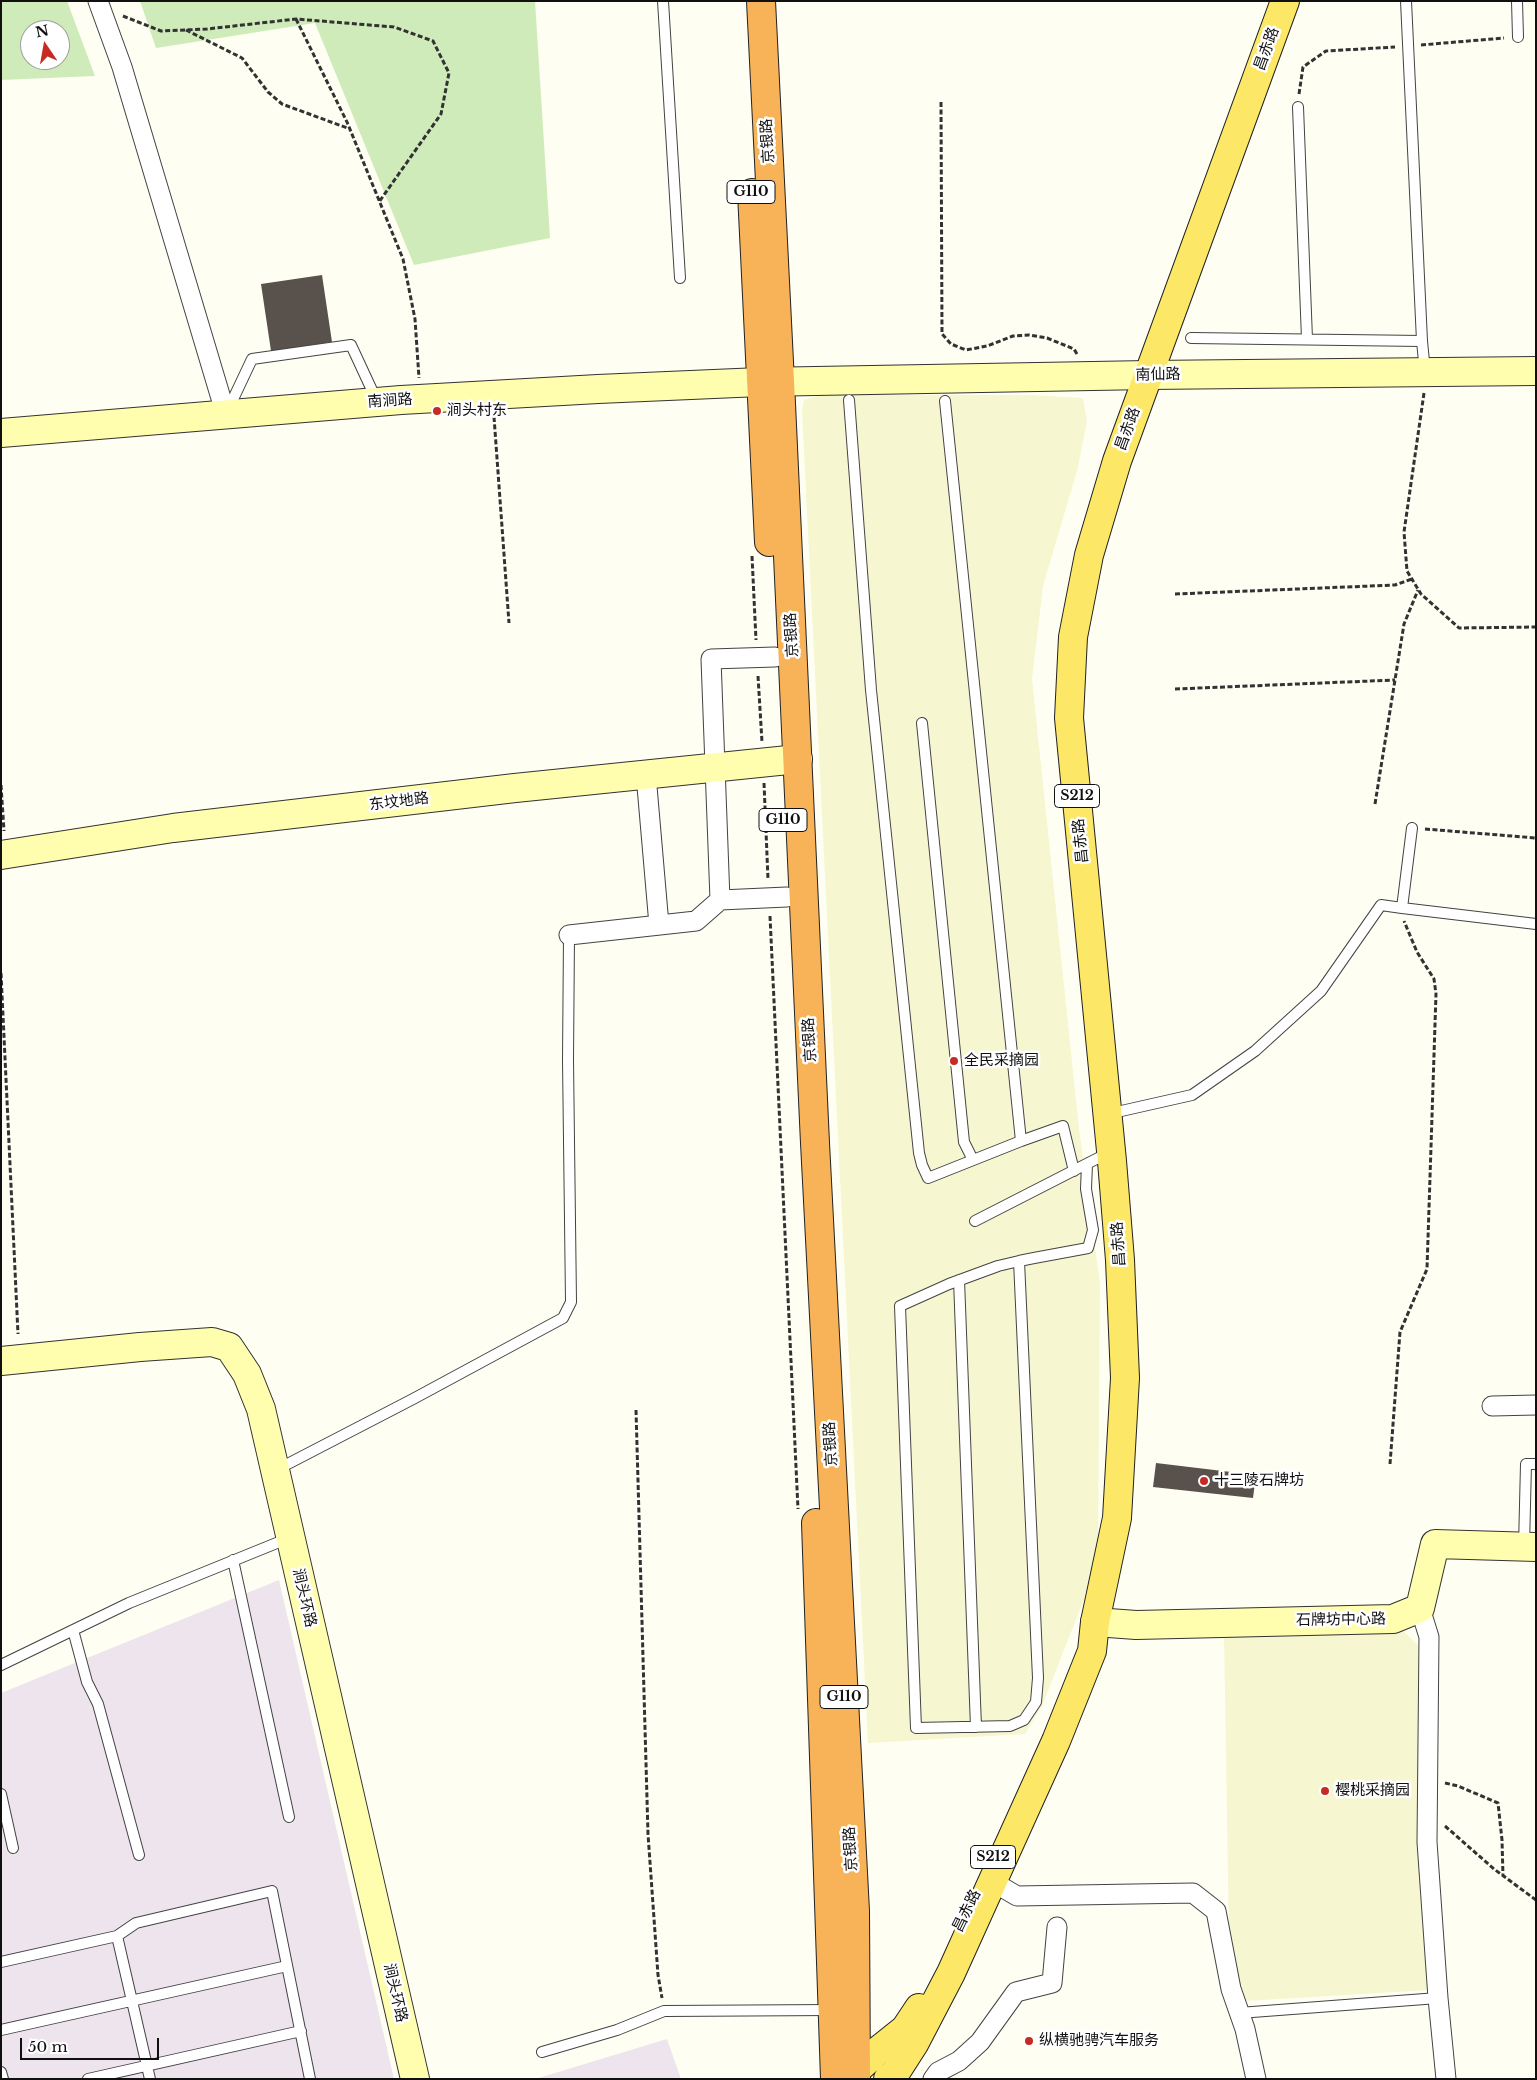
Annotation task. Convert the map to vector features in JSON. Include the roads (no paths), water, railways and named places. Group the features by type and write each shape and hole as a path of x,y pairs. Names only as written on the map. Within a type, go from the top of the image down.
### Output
{"highway":[{"name":"京银路","path":"743,1 770,382 766,657 780,761 778,897 805,1259"},
{"name":"京银路","path":"761,1 780,761 808,1318 832,2010 849,2076"},
{"name":"京银路","path":"808,1318 855,1911 849,2076"}],"main road":[{"name":"昌赤路","path":"897,2076 951,1973 993,1882 1056,1741 1092,1651 1095,1622 1117,1518 1125,1378 1120,1260 1112,1152 1069,718 1072,646 1089,555 1117,461 1284,1"},
{"name":"昌赤路","path":"849,2076 905,2029 921,2004 1032,1773 1082,1647 1095,1622"}],"street":[{"path":"98,1 122,67 152,173 226,414"},
{"name":"南仙路","path":"770,382 1078,376 1536,371"},
{"name":"南涧路","path":"1,434 420,398 770,382"},
{"path":"720,900 711,660 766,657"},
{"name":"东坟地路","path":"4,855 174,828 515,788 780,761"},
{"path":"646,775 659,925"},
{"path":"569,935 696,921 720,900 778,897"},
{"name":"涧头环路","path":"1,1360 212,1342 229,1347 246,1374 261,1409 415,2079"},
{"path":"1492,1406 1536,1405"},
{"path":"1446,2079 1438,1998 1427,1842 1429,1637 1420,1608 1435,1544 1530,1547"},
{"name":"石牌坊中心路","path":"1095,1622 1136,1625 1393,1619 1420,1608"},
{"path":"993,1882 1017,1896 1194,1893 1216,1911 1231,1990 1240,2013 1256,2079"},
{"path":"933,2079 938,2072 959,2061 980,2042 1016,1992 1052,1983 1057,1927"}],"lane":[{"path":"663,1 680,278"},
{"path":"1406,1 1422,340 1426,372"},
{"path":"1517,1 1518,37"},
{"path":"1298,106 1308,339"},
{"path":"1191,338 1422,340"},
{"path":"226,414 252,359 351,345 377,402"},
{"path":"849,400 871,690 922,1166 928,1178 1063,1126 1074,1170"},
{"path":"946,401 1021,1141"},
{"path":"922,723 964,1142 973,1160"},
{"path":"1402,908 1412,828"},
{"path":"1108,1114 1192,1095 1255,1051 1321,991 1381,905 1536,924"},
{"path":"275,1470 413,1399 563,1318 571,1302 568,1060 569,935"},
{"path":"975,1221 1112,1152"},
{"path":"1019,1261 1037,1668 1036,1702 1024,1720 1010,1726 916,1728 900,1306 959,1280 998,1266 1019,1261 1088,1248 1093,1230 1086,1189 1087,1164"},
{"path":"959,1280 976,1726"},
{"path":"1530,1547 1526,1464 1536,1464"},
{"path":"1,1665 129,1603 290,1537"},
{"path":"233,1560 289,1817"},
{"path":"73,1630 87,1682 98,1704 139,1855"},
{"path":"1,1794 13,1848"},
{"path":"1,1962 117,1936 136,1923 272,1891 310,2079"},
{"path":"117,1936 150,2079"},
{"path":"1,2030 287,1966"},
{"path":"1240,2013 1438,1998"},
{"path":"542,2052 617,2030 664,2011 832,2010"},
{"path":"88,2079 301,2031"},
{"path":"1,2072 3,2079"}],"place":[{"name":"涧头村东","path":"437,411"},
{"name":"全民采摘园","path":"954,1061"},
{"name":"十三陵石牌坊","path":"1204,1481"},
{"name":"樱桃采摘园","path":"1325,1791"},
{"name":"纵横驰骋汽车服务","path":"1029,2041"}]}
